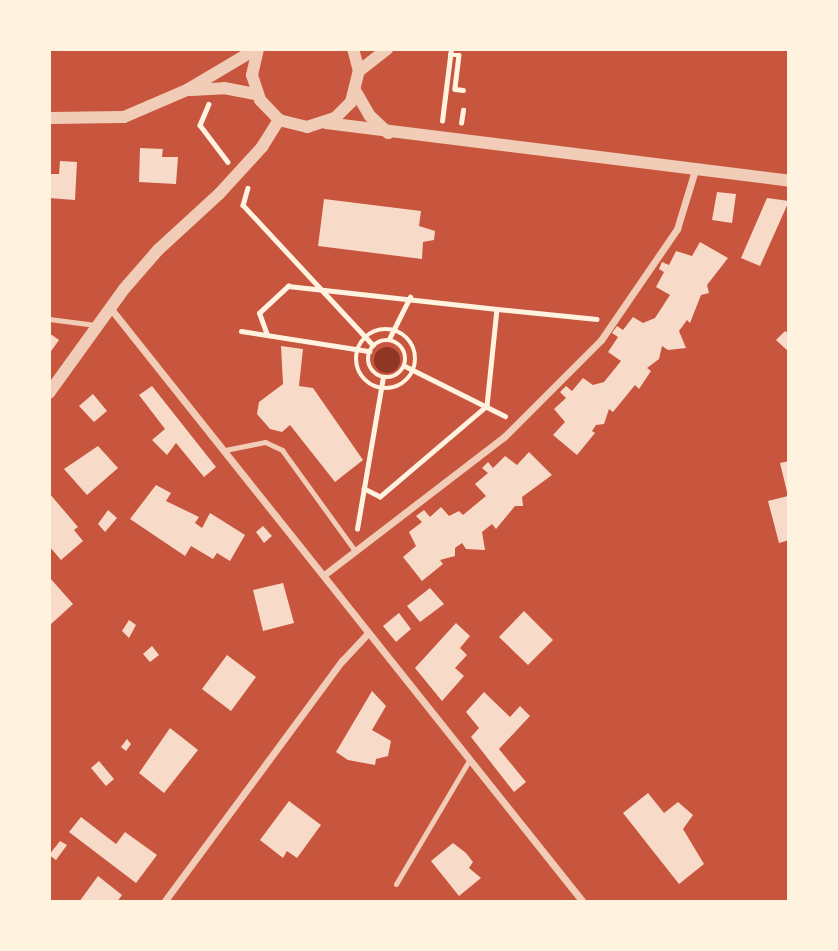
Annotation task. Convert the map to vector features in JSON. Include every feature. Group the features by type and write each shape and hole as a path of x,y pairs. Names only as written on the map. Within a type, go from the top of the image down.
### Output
{"street":[{"path":"49,118 124,117 187,90 257,49"},
{"path":"257,49 253,65 256,94 279,120 297,126 326,123 388,133 789,181"},
{"path":"326,123 344,111 356,92 359,71 353,49"},
{"path":"359,71 387,49"},
{"path":"187,90 216,88 256,94"},
{"path":"356,92 370,116 388,133"},
{"path":"49,393 158,250 237,174 279,120"},
{"path":"324,575 518,423 601,340 677,229 695,170"},
{"path":"111,309 324,575 366,635 470,759 583,902"},
{"path":"164,902 342,661 366,635"}],"lane":[{"path":"49,319 99,325"},
{"path":"225,450 265,442 282,450 355,551"},
{"path":"396,884 470,759"}],"path":[{"path":"440,139 450,52 458,55 454,89 463,90"},
{"path":"216,88 200,125 248,189 243,205 373,345"},
{"path":"267,335 259,313 288,286 614,321"},
{"path":"389,339 410,297"},
{"path":"363,489 380,497 487,406 497,309"},
{"path":"392,329 404,334 414,348 414,370 398,387 381,390 359,374 358,347 365,337 377,330 392,329"},
{"path":"241,331 358,347 369,351"},
{"path":"389,339 373,345 369,351 370,368 383,377 394,377 405,366"},
{"path":"389,339 402,347 405,366"},
{"path":"405,366 518,423"},
{"path":"355,551 383,377"}],"shaded area":[{"path":"387,347 396,351 400,360 396,369 387,373 378,369 374,360 378,351"}],"building":[{"path":"140,148 163,149 162,157 178,157 176,184 139,182"},
{"path":"60,161 77,162 75,200 49,198 49,174 59,174"},
{"path":"717,192 736,194 732,223 712,220"},
{"path":"767,198 789,201 760,266 741,258"},
{"path":"324,199 421,211 419,226 435,231 434,240 423,242 422,259 318,246"},
{"path":"700,242 728,258 707,285 709,293 701,295 690,323 687,320 679,331 686,348 668,350 662,346 659,359 647,368 651,371 639,389 635,385 613,412 609,409 604,424 596,425 592,431 595,433 577,455 553,435 565,422 554,409 566,398 560,392 566,386 572,391 583,378 593,385 604,382 621,361 608,352 618,337 612,333 617,326 623,330 633,317 643,323 655,318 670,295 656,287 664,272 659,269 662,262 669,265 676,251 692,256"},
{"path":"785,331 789,334 789,352 776,340"},
{"path":"49,333 59,340 49,354"},
{"path":"281,346 303,349 299,386 313,388 363,460 335,482 290,425 282,432 270,429 257,414 259,402 283,384"},
{"path":"152,386 216,467 204,477 176,443 167,455 152,440 165,429 139,395"},
{"path":"93,394 107,411 94,422 79,406"},
{"path":"98,446 118,468 87,495 64,469"},
{"path":"529,452 552,475 522,497 523,506 515,506 496,529 492,524 482,532 485,550 466,549 462,543 455,548 455,556 440,560 443,564 422,581 403,557 416,546 409,532 422,522 416,516 424,510 430,517 441,507 449,516 459,511 463,515 486,496 475,484 488,473 482,468 488,462 493,468 505,456 517,465"},
{"path":"789,461 789,540 779,543 768,501 788,496 780,463"},
{"path":"156,485 171,493 166,501 199,517 195,523 202,528 210,513 245,535 230,561 217,553 213,559 191,546 185,556 130,519"},
{"path":"49,493 78,527 74,530 83,541 61,560 49,546"},
{"path":"108,510 117,518 105,532 98,524"},
{"path":"263,526 272,536 264,543 256,532"},
{"path":"49,579 73,604 50,625"},
{"path":"283,583 294,623 263,631 253,590"},
{"path":"430,588 444,604 420,622 407,606"},
{"path":"524,611 553,640 528,665 499,637"},
{"path":"399,613 411,629 396,642 383,626"},
{"path":"129,620 136,625 129,638 122,631"},
{"path":"456,623 470,636 460,648 467,655 455,668 464,676 442,701 415,668"},
{"path":"152,646 159,655 150,662 143,654"},
{"path":"227,655 256,677 231,711 202,689"},
{"path":"372,691 386,706 372,730 391,741 388,756 376,759 375,765 348,760 336,752"},
{"path":"484,692 510,717 520,706 530,716 499,749 526,782 514,792 471,737 479,728 466,712"},
{"path":"170,728 198,750 164,793 139,773"},
{"path":"127,739 131,744 126,751 121,747"},
{"path":"99,761 114,779 106,786 91,768"},
{"path":"648,793 664,813 678,802 693,815 683,829 704,864 679,884 623,813"},
{"path":"289,801 321,825 297,858 287,851 283,858 260,840"},
{"path":"81,817 116,844 125,832 157,855 136,883 69,832"},
{"path":"60,841 67,845 56,860 49,855"},
{"path":"453,843 466,853 473,862 469,868 481,878 459,896 431,861"},
{"path":"98,876 122,895 117,902 79,902"}]}
